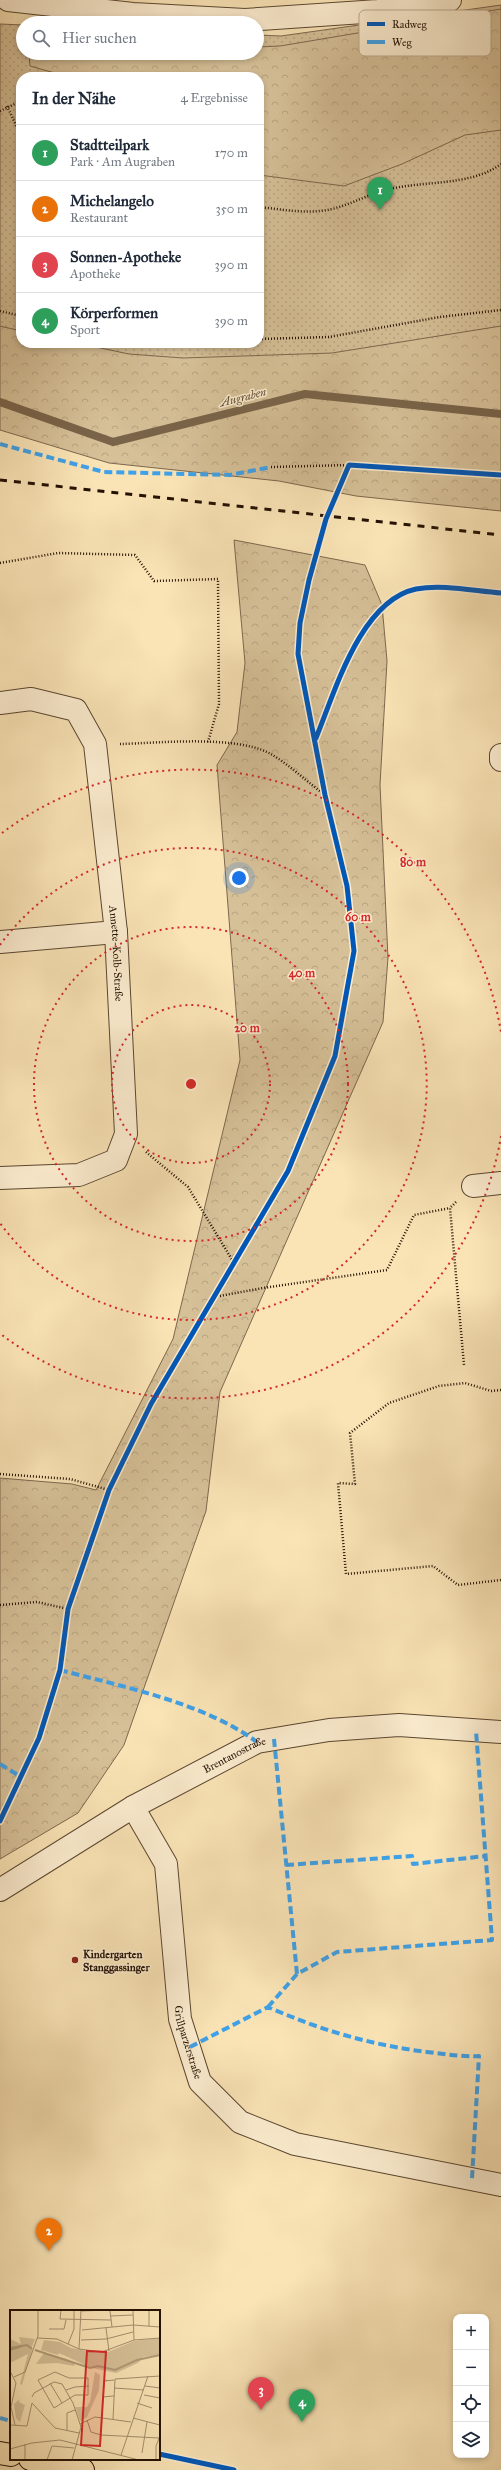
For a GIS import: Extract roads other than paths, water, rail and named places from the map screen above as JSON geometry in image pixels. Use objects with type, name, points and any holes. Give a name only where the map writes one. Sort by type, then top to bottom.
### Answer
[{"type":"main road","points":[[0,2453],[10,2455]]},
{"type":"main road","points":[[35,2460],[83,2470]]},
{"type":"street","points":[[8,0],[133,14],[170,16]]},
{"type":"street","points":[[385,10],[450,0]]},
{"type":"street","points":[[264,19],[359,12]]},
{"type":"street","name":"Annette-Kolb-Straße","points":[[0,703],[31,699],[76,710],[95,744],[116,932],[126,1134],[116,1160],[79,1174],[0,1178]]},
{"type":"street","points":[[0,942],[116,932]]},
{"type":"street","points":[[473,1186],[501,1183]]},
{"type":"street","name":"Brentanostraße","points":[[0,1890],[133,1807],[258,1742],[329,1730],[399,1725],[501,1732]]},
{"type":"street","name":"Grillparzerstraße","points":[[133,1807],[166,1864],[180,2018],[200,2082],[240,2122],[296,2144],[501,2185]]},
{"type":"waterway","name":"Augraben","points":[[0,402],[113,442],[305,394],[501,414]]},
{"type":"railway","points":[[0,480],[501,535]]},
{"type":"place","name":"Stadtteilpark","points":[[380,210]]},
{"type":"place","name":"Kindergarten Stanggassinger","points":[[75,1960]]},
{"type":"place","name":"Michelangelo","points":[[49,2251]]},
{"type":"place","name":"Sonnen-Apotheke","points":[[261,2410]]},
{"type":"place","name":"Körperformen","points":[[302,2422]]}]
